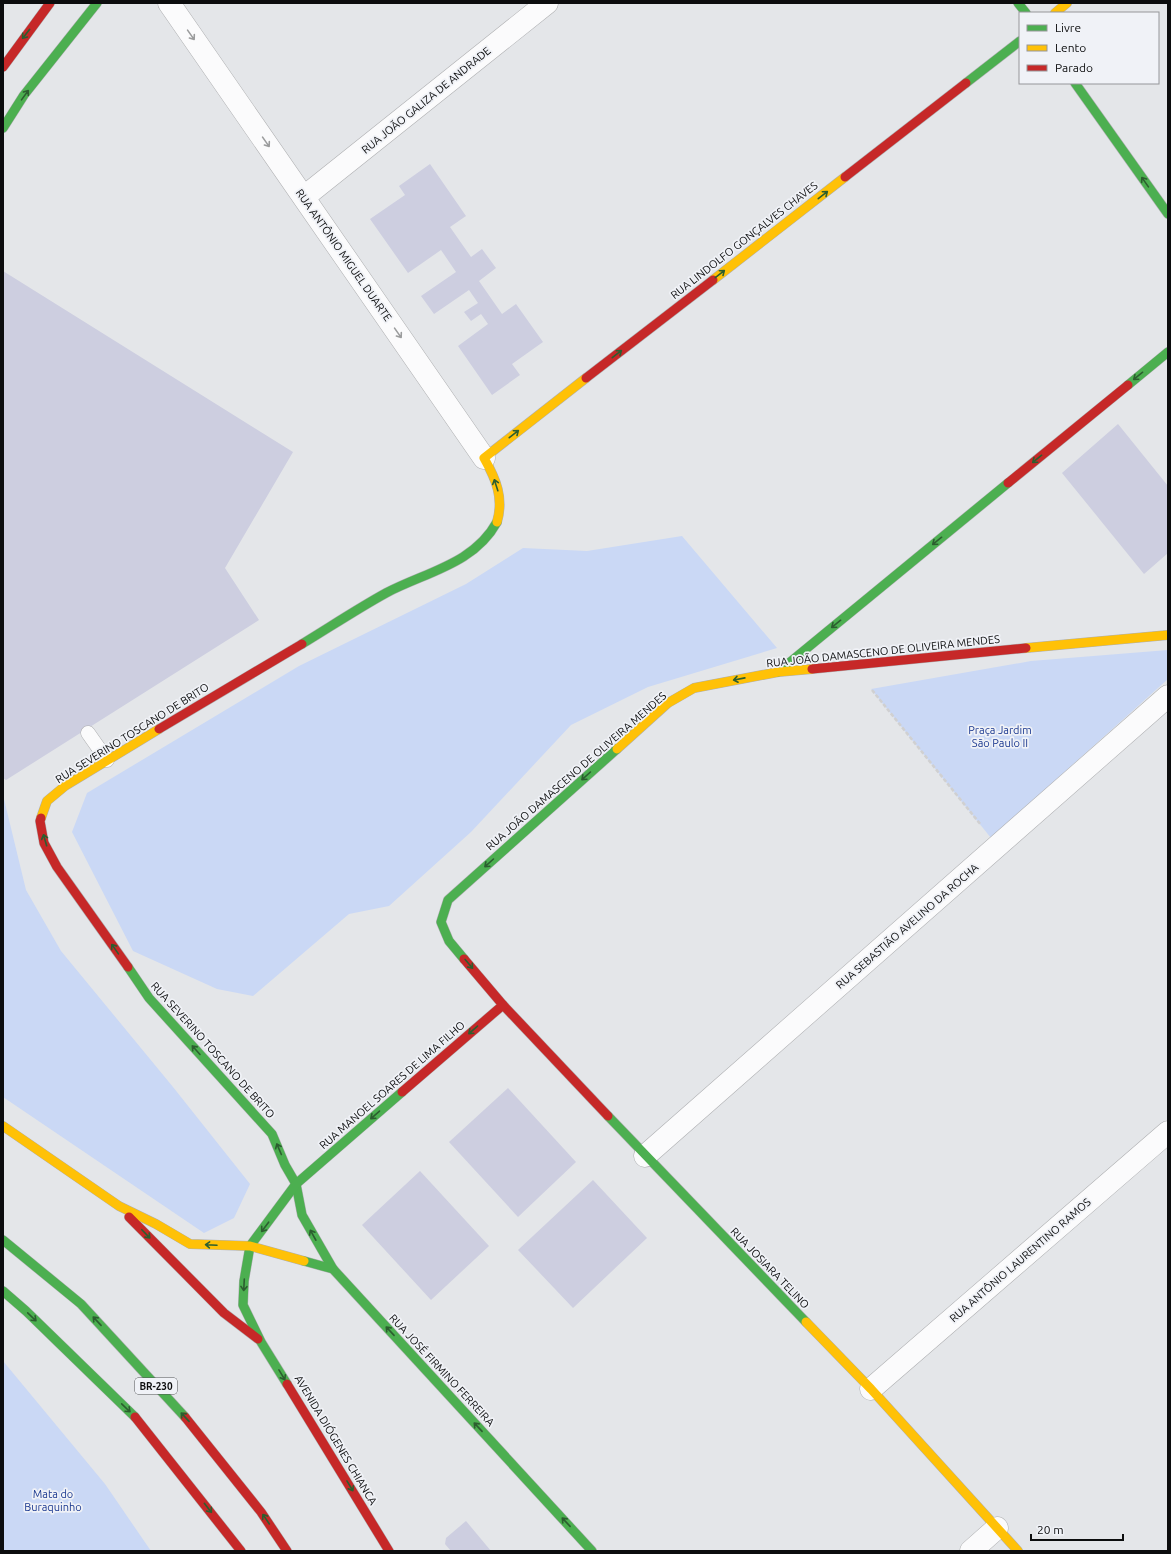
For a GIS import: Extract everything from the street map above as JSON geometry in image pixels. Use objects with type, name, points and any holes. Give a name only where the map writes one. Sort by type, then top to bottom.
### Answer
[{"type":"main road","points":[[3,66],[50,3]]},
{"type":"main road","points":[[3,128],[24,95],[97,3]]},
{"type":"main road","points":[[1018,3],[1025,12]]},
{"type":"main road","points":[[1056,12],[1067,3]]},
{"type":"main road","name":"RUA LINDOLFO GONÇALVES CHAVES","points":[[484,458],[1019,42]]},
{"type":"main road","points":[[1076,84],[1168,214]]},
{"type":"main road","points":[[778,672],[1168,352]]},
{"type":"main road","name":"RUA ANTÔNIO MIGUEL DUARTE","points":[[484,458],[497,484],[501,514]]},
{"type":"main road","name":"RUA SEVERINO TOSCANO DE BRITO","points":[[296,1184],[285,1165],[272,1134],[149,998],[57,867],[44,843],[40,821],[47,801],[65,786],[107,760],[399,586],[455,564],[470,555],[482,544],[493,530],[501,514]]},
{"type":"main road","name":"RUA JOÃO DAMASCENO DE OLIVEIRA MENDES","points":[[503,1005],[448,940],[441,922],[448,900],[668,703],[694,688],[778,672],[1168,635]]},
{"type":"main road","name":"RUA JOSIARA TELINO","points":[[503,1005],[645,1156],[871,1389],[1018,1551]]},
{"type":"main road","name":"RUA MANOEL SOARES DE LIMA FILHO","points":[[250,1246],[296,1184],[503,1005]]},
{"type":"main road","name":"AVENIDA DIÓGENES CHIANCA","points":[[3,1126],[119,1206],[156,1224],[190,1244],[250,1246],[244,1281],[243,1305],[262,1342],[389,1551]]},
{"type":"main road","points":[[296,1184],[302,1215],[333,1269]]},
{"type":"main road","name":"AVENIDA DIÓGENES CHIANCA","points":[[119,1206],[224,1313],[262,1342]]},
{"type":"main road","name":"BR-230","points":[[3,1240],[80,1304],[191,1423],[261,1512],[287,1551]]},
{"type":"main road","points":[[250,1246],[333,1269]]},
{"type":"main road","name":"RUA JOSÉ FIRMINO FERREIRA","points":[[333,1269],[592,1551]]},
{"type":"main road","name":"BR-230","points":[[3,1291],[26,1311],[142,1424],[241,1551]]},
{"type":"street","name":"RUA ANTÔNIO MIGUEL DUARTE","points":[[169,3],[484,458]]},
{"type":"street","name":"RUA JOÃO GALIZA DE ANDRADE","points":[[304,197],[547,3]]},
{"type":"street","name":"RUA SEBASTIÃO AVELINO DA ROCHA","points":[[645,1156],[1168,696]]},
{"type":"street","name":"RUA ANTÔNIO LAURENTINO RAMOS","points":[[871,1389],[1168,1132]]},
{"type":"street","points":[[971,1551],[997,1528]]},
{"type":"lane","points":[[88,733],[107,760]]},
{"type":"path","points":[[871,688],[982,826]]},
{"type":"green space","points":[[682,536],[777,648],[648,687],[571,725],[471,832],[389,906],[349,914],[253,996],[217,989],[133,951],[72,832],[87,793],[299,666],[466,584],[523,548],[587,551]]},
{"type":"green space","name":"Praça Jardim São Paulo II","points":[[1168,650],[1168,679],[991,838],[871,689],[1031,661]]},
{"type":"green space","points":[[3,795],[26,890],[61,951],[173,1087],[250,1184],[234,1218],[204,1233],[3,1097]]},
{"type":"green space","name":"Mata do Buraquinho","points":[[3,1361],[105,1484],[151,1551],[3,1551]]},
{"type":"building","points":[[430,164],[466,216],[450,227],[471,257],[482,249],[496,268],[479,281],[502,314],[516,304],[543,342],[512,364],[520,375],[492,395],[458,346],[488,324],[481,314],[471,321],[464,312],[478,303],[469,290],[434,314],[421,296],[456,272],[441,250],[408,273],[370,219],[405,195],[399,186]]},
{"type":"building","points":[[3,271],[293,452],[225,568],[259,620],[6,780],[3,778]]},
{"type":"building","points":[[1118,424],[1168,486],[1168,553],[1144,574],[1062,473]]},
{"type":"building","points":[[508,1088],[576,1162],[518,1217],[449,1142]]},
{"type":"building","points":[[420,1171],[489,1246],[431,1300],[362,1225]]},
{"type":"building","points":[[593,1180],[647,1238],[573,1308],[518,1250]]},
{"type":"building","points":[[466,1521],[491,1551],[451,1551],[445,1544],[446,1538]]},
{"type":"traffic: fast","points":[[3,128],[24,95],[97,3]]},
{"type":"traffic: fast","points":[[1018,3],[1025,12]]},
{"type":"traffic: fast","points":[[966,83],[1019,42]]},
{"type":"traffic: fast","points":[[1076,84],[1168,214]]},
{"type":"traffic: fast","points":[[1128,385],[1168,352]]},
{"type":"traffic: fast","points":[[778,672],[1008,483]]},
{"type":"traffic: fast","points":[[302,644],[386,593],[448,565],[462,557],[476,548],[497,522]]},
{"type":"traffic: fast","points":[[464,959],[449,941],[441,922],[448,900],[617,749]]},
{"type":"traffic: fast","points":[[128,967],[149,998],[272,1134],[285,1165],[296,1184],[302,1215],[333,1269]]},
{"type":"traffic: fast","points":[[287,1384],[261,1342],[243,1305],[244,1281],[250,1246],[296,1184],[402,1092]]},
{"type":"traffic: fast","points":[[608,1116],[806,1322]]},
{"type":"traffic: fast","points":[[3,1240],[81,1304],[185,1417]]},
{"type":"traffic: fast","points":[[304,1261],[333,1269],[592,1551]]},
{"type":"traffic: fast","points":[[3,1291],[26,1311],[135,1417]]},
{"type":"traffic: slow","points":[[1056,12],[1067,3]]},
{"type":"traffic: slow","points":[[713,280],[845,177]]},
{"type":"traffic: slow","points":[[497,522],[500,505],[498,489],[484,458],[586,378]]},
{"type":"traffic: slow","points":[[1026,648],[1168,635]]},
{"type":"traffic: slow","points":[[617,749],[668,703],[694,688],[778,672],[812,669]]},
{"type":"traffic: slow","points":[[41,818],[47,801],[65,786],[159,729]]},
{"type":"traffic: slow","points":[[3,1126],[119,1206],[156,1224],[190,1244],[250,1246],[304,1261]]},
{"type":"traffic: slow","points":[[806,1322],[871,1389],[1018,1551]]},
{"type":"traffic: jam","points":[[3,67],[50,3]]},
{"type":"traffic: jam","points":[[845,177],[966,83]]},
{"type":"traffic: jam","points":[[586,378],[713,280]]},
{"type":"traffic: jam","points":[[1008,483],[1128,385]]},
{"type":"traffic: jam","points":[[159,729],[302,644]]},
{"type":"traffic: jam","points":[[812,669],[1026,648]]},
{"type":"traffic: jam","points":[[41,818],[40,821],[44,843],[57,867],[128,967]]},
{"type":"traffic: jam","points":[[464,959],[503,1005],[608,1116]]},
{"type":"traffic: jam","points":[[402,1092],[503,1005]]},
{"type":"traffic: jam","points":[[129,1217],[224,1313],[258,1339]]},
{"type":"traffic: jam","points":[[287,1384],[389,1551]]},
{"type":"traffic: jam","points":[[135,1417],[241,1551]]},
{"type":"traffic: jam","points":[[185,1417],[261,1512],[287,1551]]}]
